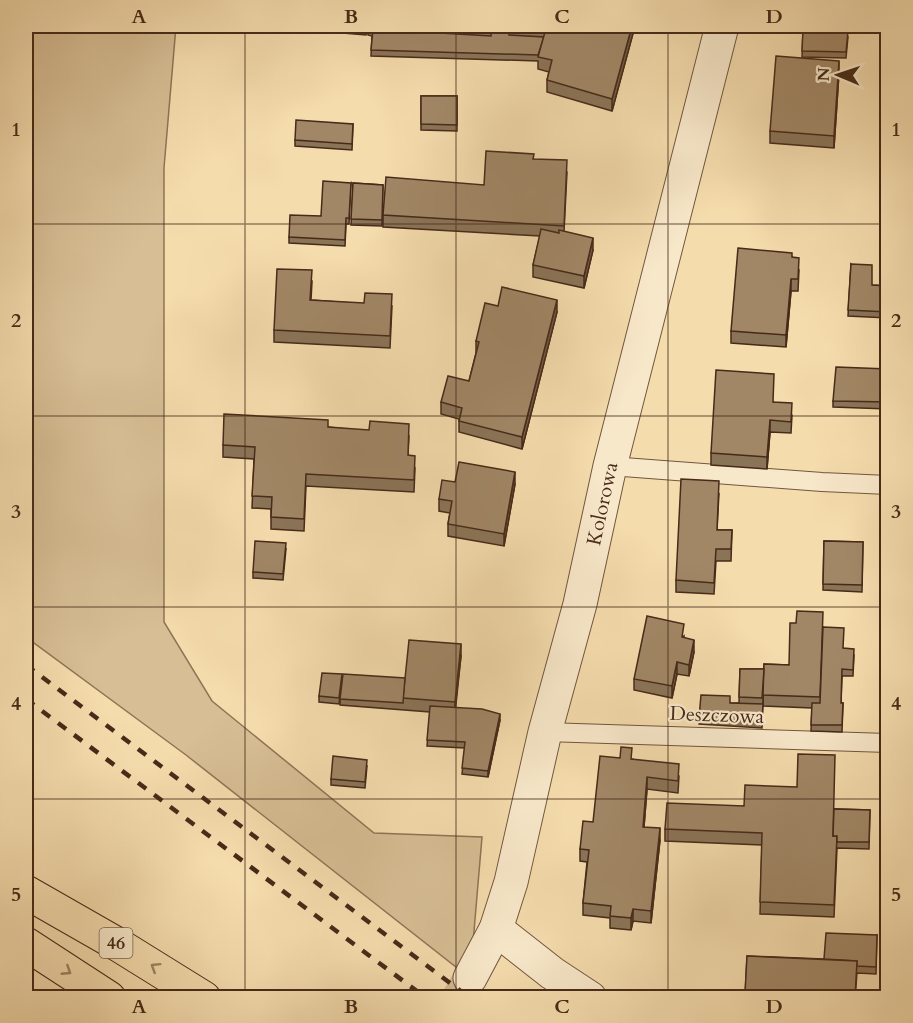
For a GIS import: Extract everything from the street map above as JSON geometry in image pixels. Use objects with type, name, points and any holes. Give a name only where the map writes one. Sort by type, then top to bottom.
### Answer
[{"type":"main road","name":"46","points":[[26,892],[117,944],[204,998]]},
{"type":"main road","name":"46","points":[[26,944],[110,998]]},
{"type":"street","name":"Kolorowa","points":[[470,978],[496,929],[520,847],[545,732],[579,604],[610,466],[722,26]]},
{"type":"street","points":[[496,929],[552,973],[590,998]]},
{"type":"lane","points":[[610,466],[822,482],[888,484]]},
{"type":"lane","name":"Deszczowa","points":[[545,732],[888,743]]},
{"type":"shaded area","points":[[26,26],[176,26],[164,168],[164,622],[212,701],[374,833],[482,837],[470,978],[186,755],[26,637]]},
{"type":"building","points":[[331,26],[367,26],[366,29]]},
{"type":"building","points":[[368,26],[423,26],[423,32],[491,36],[491,26],[509,26],[509,35],[544,37],[538,55],[371,50],[373,29],[368,29]]},
{"type":"building","points":[[423,26],[491,26],[491,30]]},
{"type":"building","points":[[509,26],[632,26],[612,99],[547,80],[552,60],[538,57],[545,32],[509,30]]},
{"type":"building","points":[[803,30],[848,31],[846,52],[802,51]]},
{"type":"building","points":[[776,56],[839,61],[834,136],[770,131]]},
{"type":"building","points":[[421,96],[457,96],[457,125],[421,124]]},
{"type":"building","points":[[296,120],[353,124],[352,144],[295,140]]},
{"type":"building","points":[[486,151],[534,154],[533,159],[567,160],[564,226],[383,215],[386,177],[484,185]]},
{"type":"building","points":[[323,181],[351,183],[345,240],[289,237],[290,215],[321,216]]},
{"type":"building","points":[[353,183],[383,185],[382,220],[351,219]]},
{"type":"building","points":[[541,229],[559,233],[559,230],[593,238],[584,276],[533,265]]},
{"type":"building","points":[[738,248],[792,253],[792,257],[799,258],[798,279],[791,279],[786,335],[731,331]]},
{"type":"building","points":[[851,264],[872,265],[872,285],[888,286],[888,312],[848,310]]},
{"type":"building","points":[[277,269],[312,270],[310,300],[364,303],[365,293],[392,294],[390,336],[274,330]]},
{"type":"building","points":[[502,287],[557,300],[522,437],[459,421],[462,408],[441,402],[448,376],[469,381],[479,342],[476,341],[485,303],[498,306]]},
{"type":"building","points":[[836,367],[888,369],[888,402],[833,401]]},
{"type":"building","points":[[716,370],[774,374],[773,402],[792,403],[791,422],[770,420],[767,457],[711,453]]},
{"type":"building","points":[[224,414],[328,420],[328,427],[369,430],[370,421],[409,424],[408,455],[415,456],[414,480],[306,474],[304,519],[271,517],[272,497],[252,496],[255,447],[223,445]]},
{"type":"building","points":[[459,462],[515,472],[504,534],[448,524],[452,501],[439,499],[442,480],[455,482]]},
{"type":"building","points":[[681,479],[719,481],[717,530],[732,530],[731,549],[716,549],[714,583],[676,580]]},
{"type":"building","points":[[255,541],[286,543],[283,574],[253,572]]},
{"type":"building","points":[[824,541],[863,542],[862,585],[823,584]]},
{"type":"building","points":[[797,611],[823,612],[820,697],[763,695],[764,664],[789,665],[790,623],[796,623]]},
{"type":"building","points":[[647,616],[684,624],[682,637],[694,640],[689,665],[677,662],[672,686],[634,679]]},
{"type":"building","points":[[823,627],[844,628],[843,648],[854,649],[853,670],[842,669],[842,725],[811,725],[812,703],[820,703]]},
{"type":"building","points":[[409,640],[461,644],[455,702],[403,698]]},
{"type":"building","points":[[740,669],[764,669],[762,698],[739,697]]},
{"type":"building","points":[[322,673],[342,674],[339,698],[319,696]]},
{"type":"building","points":[[343,674],[405,678],[403,703],[340,699]]},
{"type":"building","points":[[701,695],[730,696],[730,703],[763,704],[762,721],[699,718]]},
{"type":"building","points":[[430,706],[482,709],[500,714],[488,771],[462,768],[465,742],[427,740]]},
{"type":"building","points":[[621,747],[632,748],[631,759],[679,764],[678,781],[647,777],[643,827],[660,828],[651,911],[633,909],[631,918],[610,916],[611,906],[583,903],[589,850],[580,849],[583,821],[593,822],[600,756],[620,758]]},
{"type":"building","points":[[798,754],[835,755],[833,836],[837,836],[834,905],[760,902],[762,833],[665,829],[667,803],[744,806],[745,785],[797,787]]},
{"type":"building","points":[[333,756],[367,760],[365,782],[331,779]]},
{"type":"building","points":[[834,809],[870,810],[869,842],[837,842],[837,836],[833,836]]},
{"type":"building","points":[[826,933],[877,935],[876,967],[857,966],[857,961],[824,959]]},
{"type":"building","points":[[747,956],[857,961],[855,998],[745,993]]},
{"type":"tunnel","points":[[458,998],[470,978]]},
{"type":"railway","points":[[26,665],[470,998]]},
{"type":"railway","points":[[26,699],[426,998]]}]
